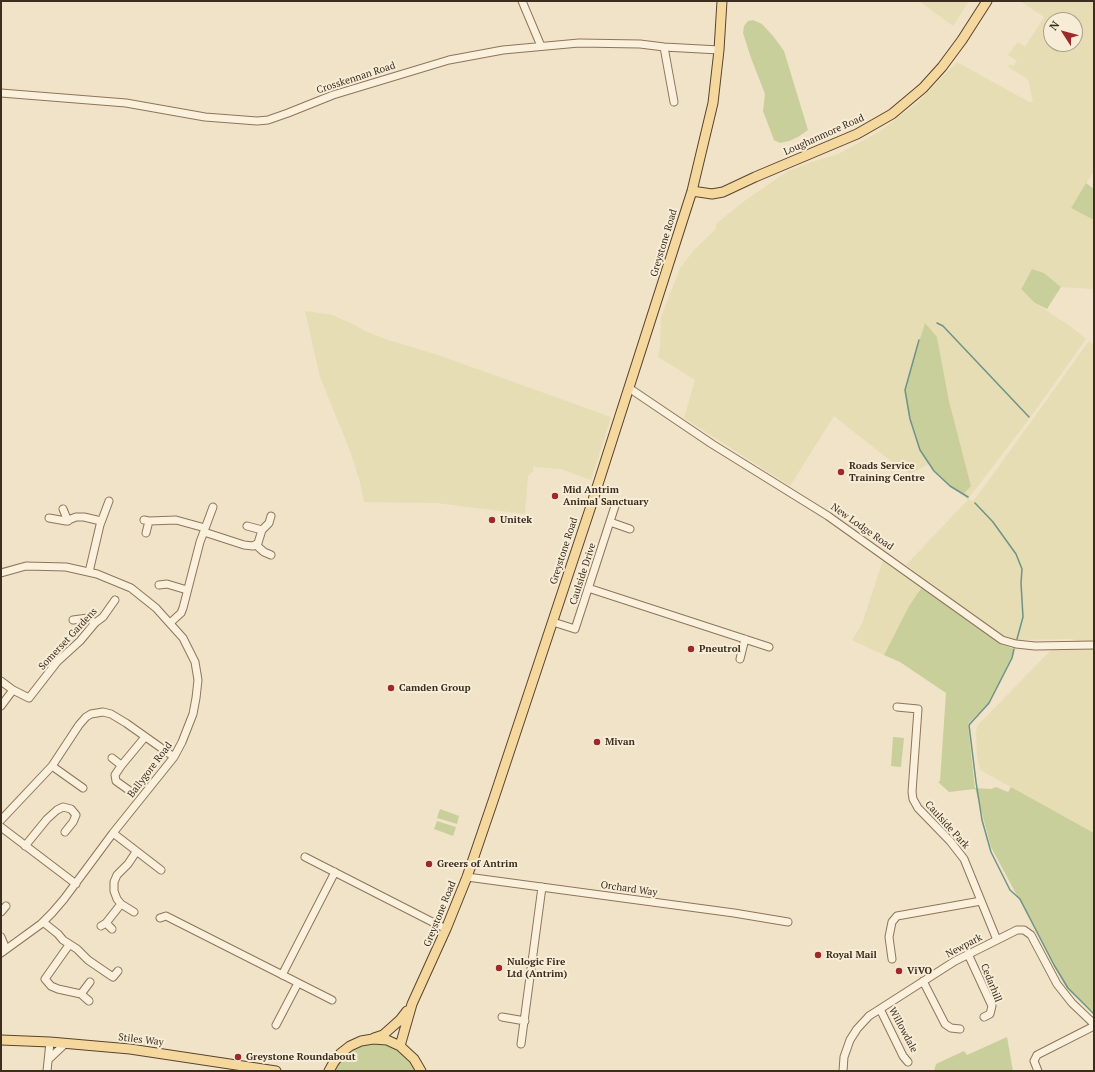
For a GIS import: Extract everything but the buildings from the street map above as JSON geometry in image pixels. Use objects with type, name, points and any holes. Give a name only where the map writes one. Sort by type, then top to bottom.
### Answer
[{"type":"main road","name":"Greystone Road","points":[[400,1046],[412,1004],[446,929],[467,877],[553,622],[692,191],[714,103],[722,1]]},
{"type":"main road","name":"Loughanmore Road","points":[[692,191],[712,194],[723,192],[857,134],[902,107],[933,77],[954,52],[987,1]]},
{"type":"main road","name":"Greystone Road","points":[[373,1039],[383,1035],[400,1020],[412,1004]]},
{"type":"main road","points":[[329,1071],[341,1053],[350,1046],[361,1041],[373,1039],[387,1040],[400,1046],[414,1059],[421,1071]]},
{"type":"main road","name":"Stiles Way","points":[[1,1040],[66,1043],[130,1049],[276,1071]]},
{"type":"street","points":[[522,1],[541,46]]},
{"type":"street","name":"Crosskennan Road","points":[[1,93],[126,103],[205,117],[257,121],[268,120],[288,113],[333,94],[449,60],[503,50],[579,43],[640,44],[719,50]]},
{"type":"street","points":[[664,47],[674,102]]},
{"type":"street","name":"New Lodge Road","points":[[629,388],[712,444],[828,516],[1002,640],[1016,644],[1035,646],[1094,645]]},
{"type":"street","points":[[89,572],[101,521],[109,501]]},
{"type":"street","name":"Caulside Drive","points":[[553,622],[575,629],[616,503]]},
{"type":"street","points":[[170,622],[182,610],[199,545],[213,507]]},
{"type":"street","points":[[63,509],[68,521]]},
{"type":"street","points":[[146,533],[146,521],[176,520],[244,545],[253,546],[260,540],[262,530],[269,523],[271,516]]},
{"type":"street","points":[[49,518],[68,521],[80,517],[101,521]]},
{"type":"street","points":[[610,522],[630,529]]},
{"type":"street","points":[[247,526],[262,530]]},
{"type":"street","points":[[256,545],[264,552],[271,555]]},
{"type":"street","name":"Ballygore Road","points":[[1,573],[26,566],[66,567],[89,572],[134,590],[152,604],[183,638],[191,651],[196,666],[198,680],[193,714],[182,742],[174,757],[113,833],[62,902],[44,922],[3,951]]},
{"type":"street","points":[[159,585],[167,584],[187,590]]},
{"type":"street","points":[[588,588],[769,646]]},
{"type":"street","name":"Somerset Gardens","points":[[13,690],[29,698],[57,662],[80,641],[103,616],[115,600]]},
{"type":"street","points":[[73,620],[88,618],[95,623]]},
{"type":"street","points":[[740,659],[745,639]]},
{"type":"street","points":[[1,681],[13,690],[1,706]]},
{"type":"street","name":"Caulside Park","points":[[897,707],[918,709],[912,792],[913,799],[918,808],[954,846],[964,859],[997,940]]},
{"type":"street","points":[[1,820],[52,766],[82,721],[91,714],[103,712],[111,714],[174,757]]},
{"type":"street","points":[[130,791],[116,781],[115,775],[121,765],[144,737]]},
{"type":"street","points":[[112,758],[121,765]]},
{"type":"street","points":[[52,766],[83,788]]},
{"type":"street","points":[[25,846],[47,819],[63,807],[71,809],[76,815],[73,822],[65,832]]},
{"type":"street","points":[[1,828],[76,884]]},
{"type":"street","points":[[113,833],[158,869],[162,861]]},
{"type":"street","points":[[134,912],[121,904],[114,891],[114,882],[117,875],[128,864],[136,852]]},
{"type":"street","points":[[305,857],[446,929]]},
{"type":"street","points":[[282,975],[335,872]]},
{"type":"street","name":"Orchard Way","points":[[467,877],[788,922]]},
{"type":"street","points":[[522,1044],[542,887]]},
{"type":"street","points":[[892,959],[889,937],[892,922],[897,916],[981,901]]},
{"type":"street","points":[[112,929],[104,925],[121,904]]},
{"type":"street","points":[[1,912],[6,906]]},
{"type":"street","points":[[160,918],[166,916],[332,1000]]},
{"type":"street","points":[[44,922],[69,945],[113,977],[118,971]]},
{"type":"street","name":"Newpark","points":[[843,1071],[844,1057],[850,1040],[861,1024],[880,1009],[923,981],[968,954],[1017,930],[1024,930],[1034,938],[1057,984],[1072,1003],[1094,1025]]},
{"type":"street","points":[[1,937],[3,951]]},
{"type":"street","points":[[69,945],[45,979],[51,986],[81,994],[89,1000]]},
{"type":"street","name":"Cedarhill","points":[[968,954],[992,1006],[991,1013],[984,1017]]},
{"type":"street","points":[[923,981],[946,1024],[951,1028],[960,1028]]},
{"type":"street","points":[[81,994],[90,982]]},
{"type":"street","points":[[276,1025],[298,982]]},
{"type":"street","name":"Willowdale","points":[[880,1009],[903,1056],[908,1062]]},
{"type":"street","points":[[502,1017],[525,1021]]},
{"type":"street","points":[[1038,1071],[1034,1061],[1037,1055],[1094,1025]]},
{"type":"street","points":[[47,1071],[50,1042]]},
{"type":"street","points":[[48,1059],[66,1043]]},
{"type":"shaded area","points":[[919,1],[969,1],[953,26]]},
{"type":"shaded area","points":[[1020,1],[1094,1],[1094,171],[1071,208],[1094,220],[1094,289],[1061,287],[1044,273],[1032,269],[1023,284],[1021,289],[1035,303],[1070,326],[1086,339],[1030,418],[968,499],[973,501],[1089,341],[1094,345],[1094,641],[1077,641],[1072,639],[1018,640],[1002,636],[906,565],[968,500],[963,495],[971,486],[949,401],[937,337],[925,324],[919,340],[920,450],[929,464],[910,474],[883,455],[834,416],[790,486],[684,418],[695,380],[658,357],[660,348],[661,317],[680,268],[694,250],[716,229],[716,224],[743,202],[788,171],[836,155],[879,132],[917,103],[957,62],[1029,102],[1033,102],[1028,79],[1008,67],[1010,64],[1013,66],[1017,61],[1008,55],[1018,42],[1025,47],[1043,19],[1043,52],[1083,52],[1083,12],[1043,12],[1043,16]]},
{"type":"shaded area","points":[[305,311],[332,315],[388,340],[438,355],[611,417],[591,480],[561,469],[533,467],[533,472],[528,476],[525,514],[436,503],[364,502],[360,482],[349,448],[320,377]]},
{"type":"shaded area","points":[[884,557],[923,586],[909,606],[884,655],[852,640],[862,624]]},
{"type":"shaded area","points":[[1054,647],[1094,648],[1094,833],[980,770],[977,757],[976,731],[978,725]]},
{"type":"green space","points":[[753,20],[762,24],[784,51],[808,130],[789,141],[780,143],[774,140],[763,111],[765,94],[743,33],[744,26],[748,21]]},
{"type":"green space","points":[[1086,183],[1094,189],[1094,220],[1071,208]]},
{"type":"green space","points":[[1032,269],[1044,273],[1061,287],[1047,309],[1035,303],[1021,289]]},
{"type":"green space","points":[[925,323],[937,337],[949,401],[971,486],[963,495],[950,486],[934,471],[920,450],[910,419],[905,390]]},
{"type":"green space","points":[[923,586],[1000,644],[1014,649],[1012,658],[989,703],[968,724],[975,789],[949,792],[938,782],[940,781],[946,693],[900,662],[884,655],[909,606]]},
{"type":"green space","points":[[893,737],[904,738],[901,767],[891,766]]},
{"type":"green space","points":[[996,787],[1008,792],[1011,787],[1094,833],[1094,1012],[1067,989],[991,847],[975,788],[991,789]]},
{"type":"green space","points":[[440,809],[459,816],[457,824],[437,818]]},
{"type":"green space","points":[[437,821],[456,827],[453,836],[434,829]]},
{"type":"green space","points":[[1007,1037],[1013,1071],[934,1071],[936,1064],[964,1051],[967,1055]]},
{"type":"green space","points":[[369,1043],[383,1043],[396,1048],[408,1058],[416,1071],[333,1071],[343,1055],[355,1047]]},
{"type":"waterway","points":[[937,323],[943,326],[1029,417]]},
{"type":"waterway","points":[[919,340],[905,390],[910,419],[920,450],[934,471],[950,486],[968,497]]},
{"type":"waterway","points":[[975,503],[993,522],[1016,554],[1022,569],[1021,583],[1023,617],[1017,639]]},
{"type":"waterway","points":[[1014,649],[1012,658],[989,703],[969,725],[982,820],[991,852],[1010,890],[1020,899],[1054,965],[1068,988],[1094,1014]]},
{"type":"place","name":"Roads Service Training Centre","points":[[841,472]]},
{"type":"place","name":"Mid Antrim Animal Sanctuary","points":[[555,496]]},
{"type":"place","name":"Unitek","points":[[492,520]]},
{"type":"place","name":"Pneutrol","points":[[691,649]]},
{"type":"place","name":"Camden Group","points":[[391,688]]},
{"type":"place","name":"Mivan","points":[[597,742]]},
{"type":"place","name":"Greers of Antrim","points":[[429,864]]},
{"type":"place","name":"Royal Mail","points":[[818,955]]},
{"type":"place","name":"Nulogic Fire Ltd (Antrim)","points":[[499,968]]},
{"type":"place","name":"ViVO","points":[[899,971]]},
{"type":"place","name":"Greystone Roundabout","points":[[238,1057]]}]
